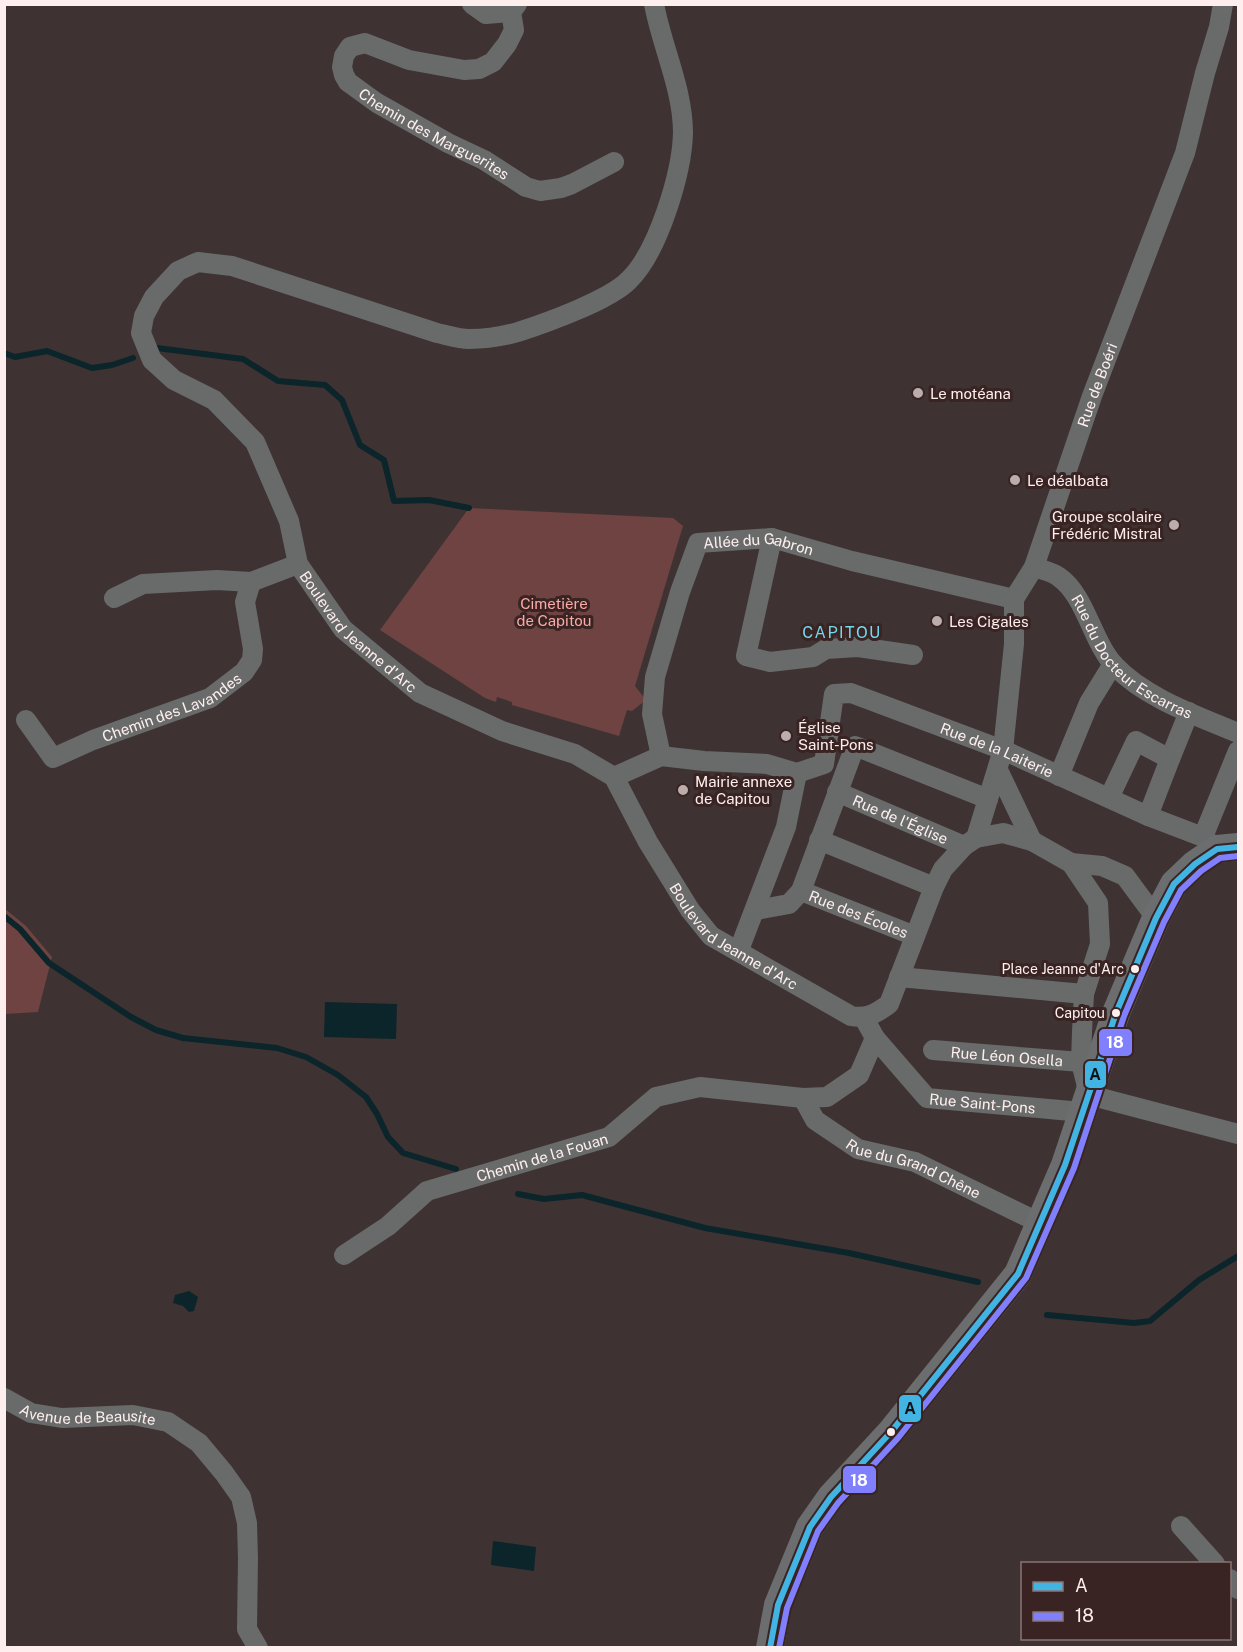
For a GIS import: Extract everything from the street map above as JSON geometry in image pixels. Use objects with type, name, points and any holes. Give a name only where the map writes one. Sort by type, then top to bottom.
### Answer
[{"type":"street","points":[[472,4],[486,14],[514,8]]},
{"type":"street","name":"Boulevard Jeanne d'Arc","points":[[654,4],[681,107],[683,133],[680,163],[670,199],[647,258],[628,281],[600,300],[516,332],[468,339],[437,333],[232,266],[198,262],[178,270],[154,297],[144,316],[141,333],[152,360],[174,380],[214,400],[255,442],[289,521],[298,564],[343,629],[420,693],[502,731],[575,754],[614,777],[648,842],[690,910],[711,936],[851,1016],[864,1018]]},
{"type":"street","name":"Rue de Boéri","points":[[1014,599],[1034,567],[1104,366],[1185,153],[1219,27],[1223,4]]},
{"type":"street","name":"Chemin des Marguerites","points":[[514,8],[514,30],[507,44],[493,62],[479,69],[464,70],[418,62],[365,43],[350,47],[344,56],[342,68],[344,75],[348,82],[378,103],[448,143],[484,160],[526,187],[540,191],[561,188],[614,162]]},
{"type":"street","points":[[772,538],[746,656],[770,662],[813,657],[826,649],[858,647],[913,655]]},
{"type":"street","name":"Allée du Gabron","points":[[662,756],[652,714],[655,677],[680,592],[698,543],[772,538],[852,561],[1014,599]]},
{"type":"street","points":[[114,598],[143,584],[217,580],[251,582],[298,564]]},
{"type":"street","name":"Rue du Docteur Escarras","points":[[1034,567],[1059,576],[1072,591],[1113,664],[1129,680],[1190,712],[1239,733]]},
{"type":"street","name":"Chemin des Lavandes","points":[[26,720],[54,758],[93,740],[210,698],[244,672],[252,660],[253,649],[246,602],[251,582]]},
{"type":"street","points":[[875,1038],[864,1018],[889,1004],[934,887],[944,869],[970,842],[998,770],[1003,750],[1014,644],[1014,599]]},
{"type":"street","points":[[1059,776],[1089,703],[1113,664]]},
{"type":"street","name":"Rue de la Laiterie","points":[[797,773],[824,764],[834,694],[851,693],[1003,750],[1148,816],[1219,844]]},
{"type":"street","points":[[1148,816],[1190,712]]},
{"type":"street","points":[[1109,798],[1136,741],[1170,759]]},
{"type":"street","points":[[756,910],[789,904],[801,891],[855,746],[988,799]]},
{"type":"street","points":[[614,777],[662,756],[767,764],[797,773],[786,827],[739,950]]},
{"type":"street","points":[[770,1647],[778,1605],[810,1527],[831,1497],[891,1432],[1018,1274],[1065,1165],[1116,1013],[1156,918],[1174,884],[1219,844],[1235,758]]},
{"type":"street","points":[[998,770],[1032,841]]},
{"type":"street","name":"Rue de l'Église","points":[[837,792],[970,842]]},
{"type":"street","points":[[970,842],[1003,832],[1032,841],[1071,863],[1102,866],[1125,876],[1156,918]]},
{"type":"street","points":[[819,840],[934,887]]},
{"type":"street","points":[[1071,863],[1098,903],[1100,944],[1084,994],[1081,1062],[1085,1103]]},
{"type":"street","name":"Rue des Écoles","points":[[801,891],[915,936]]},
{"type":"street","points":[[899,977],[1084,994]]},
{"type":"street","name":"Rue Saint-Pons","points":[[875,1038],[927,1098],[1085,1103],[1239,1134]]},
{"type":"street","name":"Chemin de la Fouan","points":[[344,1255],[388,1226],[427,1191],[609,1137],[656,1097],[700,1087],[802,1098],[827,1096],[859,1075],[875,1038]]},
{"type":"street","name":"Rue Léon Osella","points":[[933,1050],[1081,1062]]},
{"type":"street","name":"Rue du Grand Chêne","points":[[802,1098],[815,1120],[858,1149],[915,1162],[1040,1223]]},
{"type":"street","name":"Avenue de Beausite","points":[[4,1398],[31,1413],[62,1418],[133,1415],[168,1422],[199,1443],[241,1497],[247,1534],[247,1629],[258,1647]]},
{"type":"street","points":[[1181,1526],[1214,1562]]},
{"type":"green space","name":"Cimetière de Capitou","points":[[469,508],[673,518],[683,526],[635,686],[646,700],[632,711],[627,710],[619,736],[512,705],[512,702],[497,697],[496,702],[485,698],[380,630]]},
{"type":"green space","points":[[4,908],[26,926],[52,957],[38,1012],[5,1014]]},
{"type":"water","points":[[325,1002],[397,1004],[396,1039],[324,1037]]},
{"type":"water","points":[[189,1291],[198,1297],[194,1311],[189,1312],[183,1306],[173,1303],[175,1295]]},
{"type":"water","points":[[493,1541],[536,1547],[534,1571],[491,1565]]},
{"type":"waterway","points":[[157,348],[243,359],[278,381],[325,385],[342,400],[360,445],[384,460],[394,501],[429,500],[469,508]]},
{"type":"waterway","points":[[4,353],[15,357],[47,351],[92,368],[112,365],[133,358]]},
{"type":"waterway","points":[[4,916],[20,929],[49,963],[131,1017],[156,1030],[183,1038],[277,1048],[306,1057],[338,1075],[366,1097],[388,1137],[403,1153],[456,1169]]},
{"type":"waterway","points":[[518,1194],[544,1199],[582,1195],[705,1228],[849,1253],[978,1282]]},
{"type":"waterway","points":[[1047,1315],[1134,1323],[1150,1321],[1199,1280],[1238,1256]]},
{"type":"transit line","name":"A","points":[[770,1648],[778,1605],[810,1527],[831,1497],[891,1432],[1018,1274],[1065,1165],[1116,1013],[1156,918],[1174,884],[1195,864],[1217,849],[1238,847]]},
{"type":"transit line","name":"18","points":[[779,1648],[787,1608],[818,1531],[838,1503],[898,1438],[1026,1278],[1074,1168],[1124,1016],[1164,922],[1181,890],[1201,871],[1220,858],[1238,856]]},
{"type":"place","name":"Le motéana","points":[[918,393]]},
{"type":"place","name":"Le déalbata","points":[[1015,480]]},
{"type":"place","name":"Groupe scolaire Frédéric Mistral","points":[[1174,525]]},
{"type":"place","name":"Les Cigales","points":[[937,621]]},
{"type":"place","name":"Église Saint-Pons","points":[[786,736]]},
{"type":"place","name":"Mairie annexe de Capitou","points":[[683,790]]},
{"type":"place","name":"Place Jeanne d'Arc","points":[[1135,969]]},
{"type":"place","name":"Capitou","points":[[1116,1013]]},
{"type":"district","name":"CAPITOU","points":[[842,632]]}]
